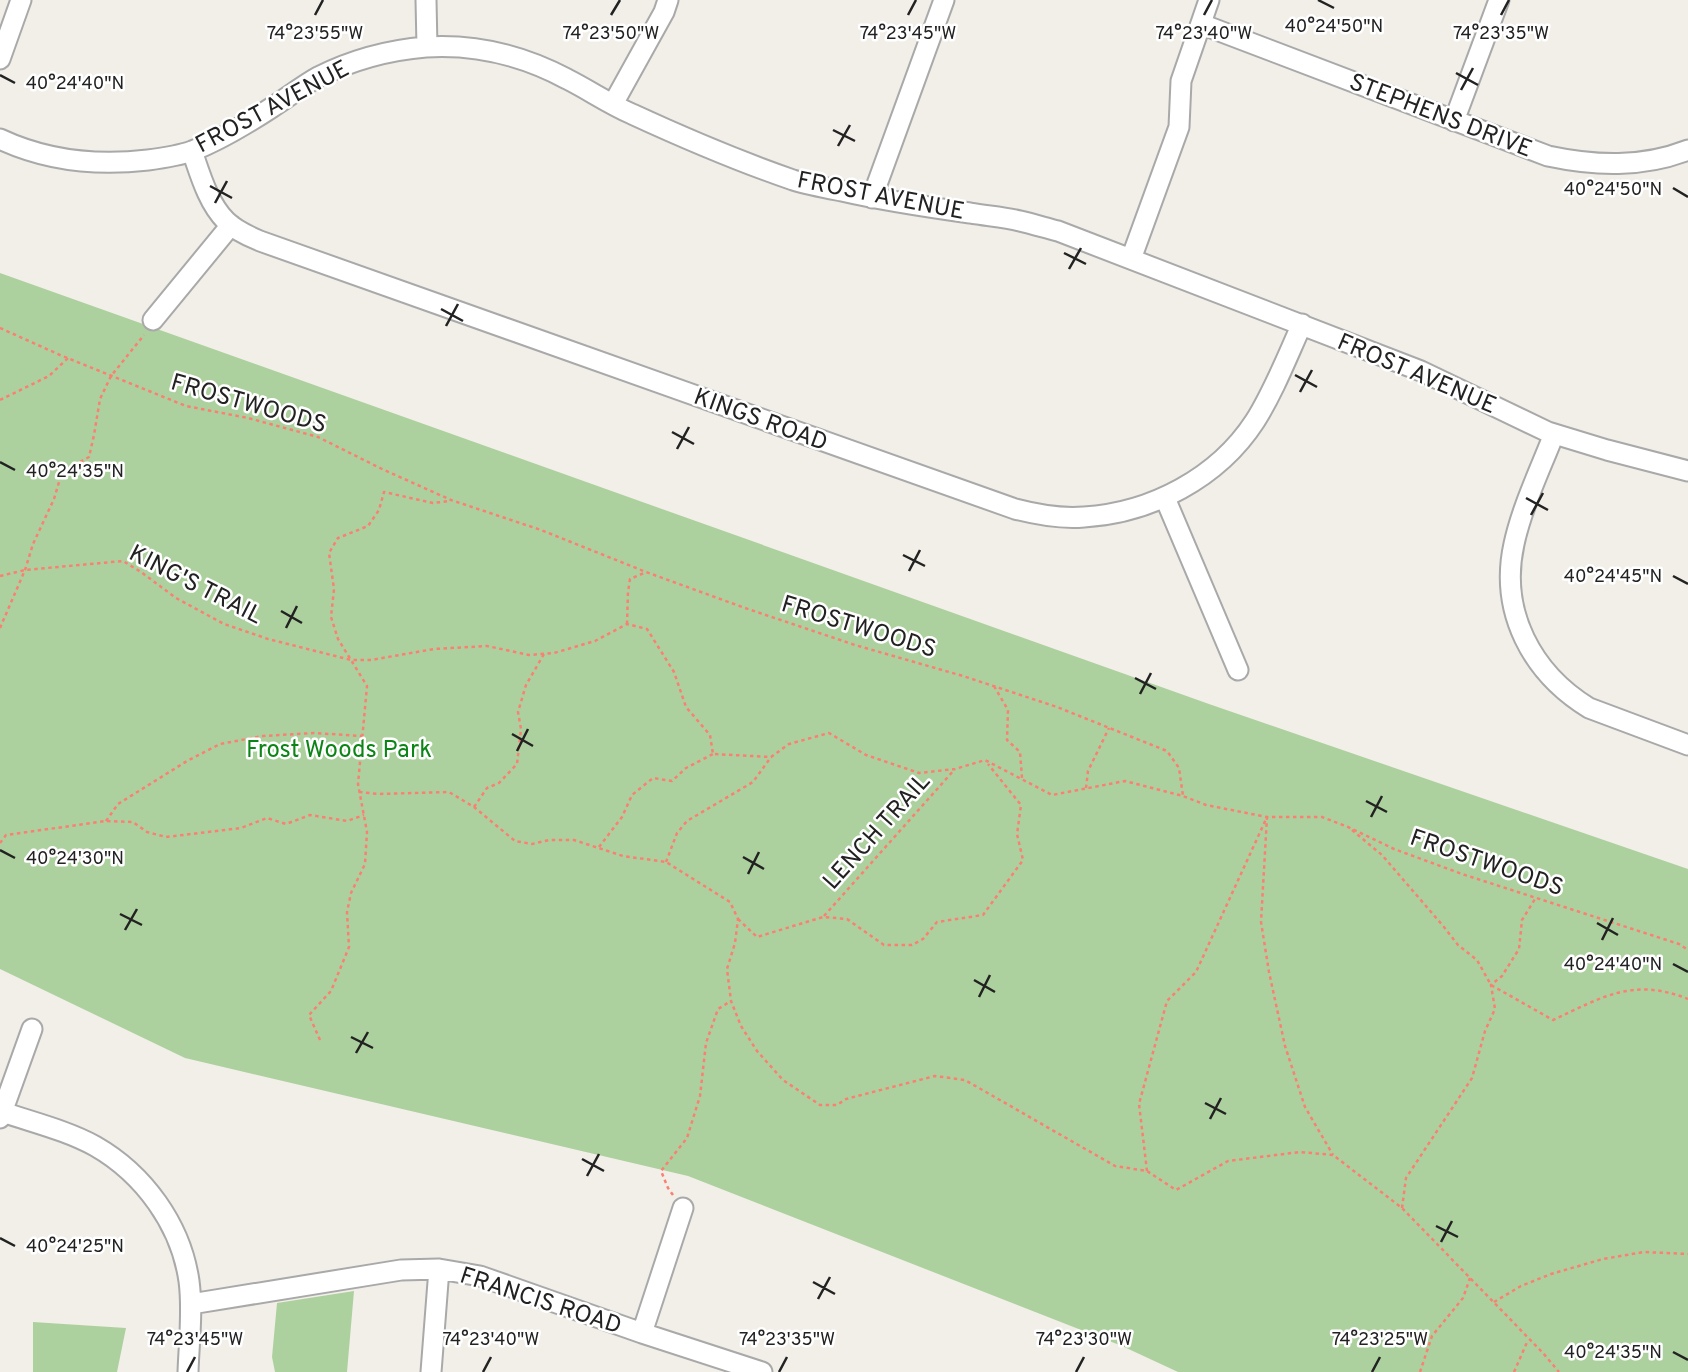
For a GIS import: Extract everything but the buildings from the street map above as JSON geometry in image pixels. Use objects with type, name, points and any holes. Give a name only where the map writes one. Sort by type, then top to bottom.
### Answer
[{"type":"street","points":[[0,59],[21,0]]},
{"type":"street","points":[[426,0],[427,47]]},
{"type":"street","points":[[613,104],[668,0]]},
{"type":"street","points":[[872,198],[944,0]]},
{"type":"street","points":[[1131,259],[1179,127],[1181,81],[1209,0]]},
{"type":"street","points":[[1454,121],[1499,0]]},
{"type":"street","name":"STEPHENS DRIVE","points":[[1201,24],[1548,156],[1593,164],[1616,164],[1638,163],[1688,150]]},
{"type":"street","name":"FROST AVENUE","points":[[0,139],[28,151],[85,162],[115,163],[168,157],[192,151],[223,136],[318,77],[370,56],[427,47],[453,47],[508,55],[566,78],[629,113],[796,181],[872,198],[1020,221],[1058,231],[1421,370],[1554,434],[1688,471]]},
{"type":"street","name":"KINGS ROAD","points":[[192,151],[203,181],[225,220],[260,241],[1015,509],[1037,514],[1082,517],[1127,511],[1165,498],[1208,471],[1240,440],[1254,422],[1302,324]]},
{"type":"street","points":[[153,320],[231,225]]},
{"type":"street","points":[[1554,434],[1513,547],[1512,595],[1525,640],[1541,667],[1575,699],[1589,708],[1688,745]]},
{"type":"street","points":[[1165,498],[1238,670]]},
{"type":"street","points":[[32,1029],[1,1113],[93,1145],[139,1179],[162,1209],[179,1244],[187,1271],[191,1304],[188,1372]]},
{"type":"street","points":[[642,1333],[683,1208]]},
{"type":"street","points":[[431,1372],[439,1269]]},
{"type":"street","name":"FRANCIS ROAD","points":[[191,1304],[401,1270],[439,1269],[480,1276],[762,1372]]},
{"type":"path","points":[[0,628],[54,499],[62,472],[89,457],[100,399],[111,376],[153,320]]},
{"type":"path","name":"FROSTWOODS","points":[[0,328],[186,407],[247,418],[318,438],[451,500],[541,530],[746,608],[855,645],[1057,707],[1167,751],[1179,768],[1183,796],[1206,805],[1267,817],[1322,817],[1394,849],[1462,874],[1679,944],[1688,950]]},
{"type":"path","points":[[0,400],[49,376],[68,358]]},
{"type":"path","points":[[320,1040],[309,1015],[331,991],[349,947],[346,912],[351,893],[365,864],[367,832],[358,784],[367,686],[338,639],[331,617],[334,589],[329,553],[338,538],[368,527],[379,510],[384,492],[432,503],[451,500]]},
{"type":"path","name":"KING'S TRAIL","points":[[0,576],[25,570],[122,561],[176,598],[224,624],[268,639],[351,660],[371,660],[434,649],[487,646],[529,655],[554,653],[595,641],[627,624]]},
{"type":"path","points":[[646,572],[630,579],[627,624],[647,629],[674,672],[686,707],[710,735],[713,754]]},
{"type":"path","points":[[474,807],[487,788],[499,783],[517,764],[521,729],[519,712],[526,685],[544,654]]},
{"type":"path","points":[[994,686],[1008,710],[1007,740],[1020,752],[1022,779]]},
{"type":"path","points":[[1086,789],[1088,771],[1109,728]]},
{"type":"path","points":[[106,821],[118,804],[219,744],[263,736],[314,733],[362,736]]},
{"type":"path","points":[[666,862],[677,833],[687,821],[753,782],[771,757],[789,744],[829,733],[866,755],[919,773],[955,769],[985,760],[1052,795],[1125,781],[1183,796]]},
{"type":"path","points":[[599,848],[622,817],[632,795],[653,778],[672,781],[687,768],[713,754],[771,757]]},
{"type":"path","points":[[359,792],[449,792],[474,807],[515,841],[532,844],[549,839],[574,839],[623,856],[666,862],[730,902],[738,919],[757,937],[823,917],[847,919],[884,945],[912,945],[923,939],[937,922],[983,915],[1023,860],[1017,834],[1021,804],[985,760]]},
{"type":"path","name":"LENCH TRAIL","points":[[823,917],[955,769]]},
{"type":"path","points":[[0,836],[106,821],[133,821],[146,832],[166,837],[241,828],[267,818],[286,824],[310,815],[347,821],[364,815]]},
{"type":"path","points":[[1267,817],[1261,922],[1285,1046],[1305,1107],[1334,1155],[1402,1208],[1559,1372]]},
{"type":"path","points":[[1147,1171],[1139,1104],[1167,1001],[1196,972],[1267,817]]},
{"type":"path","points":[[1348,827],[1382,855],[1458,945],[1477,960],[1492,985],[1495,1009],[1485,1031],[1472,1077],[1406,1178],[1402,1208]]},
{"type":"path","points":[[0,843],[6,835]]},
{"type":"path","points":[[1492,985],[1502,976],[1519,949],[1521,920],[1536,898]]},
{"type":"path","points":[[738,919],[735,943],[727,969],[731,1001],[741,1027],[783,1080],[820,1105],[837,1105],[846,1099],[935,1076],[965,1080],[1115,1166],[1147,1171],[1176,1190],[1228,1161],[1300,1152],[1334,1155]]},
{"type":"path","points":[[1492,985],[1553,1020],[1609,994],[1643,988],[1688,999]]},
{"type":"path","points":[[683,1208],[668,1188],[661,1171],[687,1138],[700,1096],[706,1043],[718,1009],[731,1001]]},
{"type":"path","points":[[1494,1303],[1531,1282],[1602,1259],[1644,1252],[1688,1254]]},
{"type":"path","points":[[1420,1372],[1432,1336],[1463,1298],[1470,1278]]},
{"type":"path","points":[[1514,1372],[1528,1339]]},
{"type":"green space","name":"Frost Woods Park","points":[[0,273],[1209,704],[1688,869],[1688,1372],[1178,1372],[1122,1346],[688,1176],[185,1058],[0,969]]},
{"type":"green space","points":[[354,1291],[347,1372],[275,1372],[272,1357],[277,1303]]},
{"type":"green space","points":[[33,1322],[126,1328],[117,1372],[33,1372]]}]
